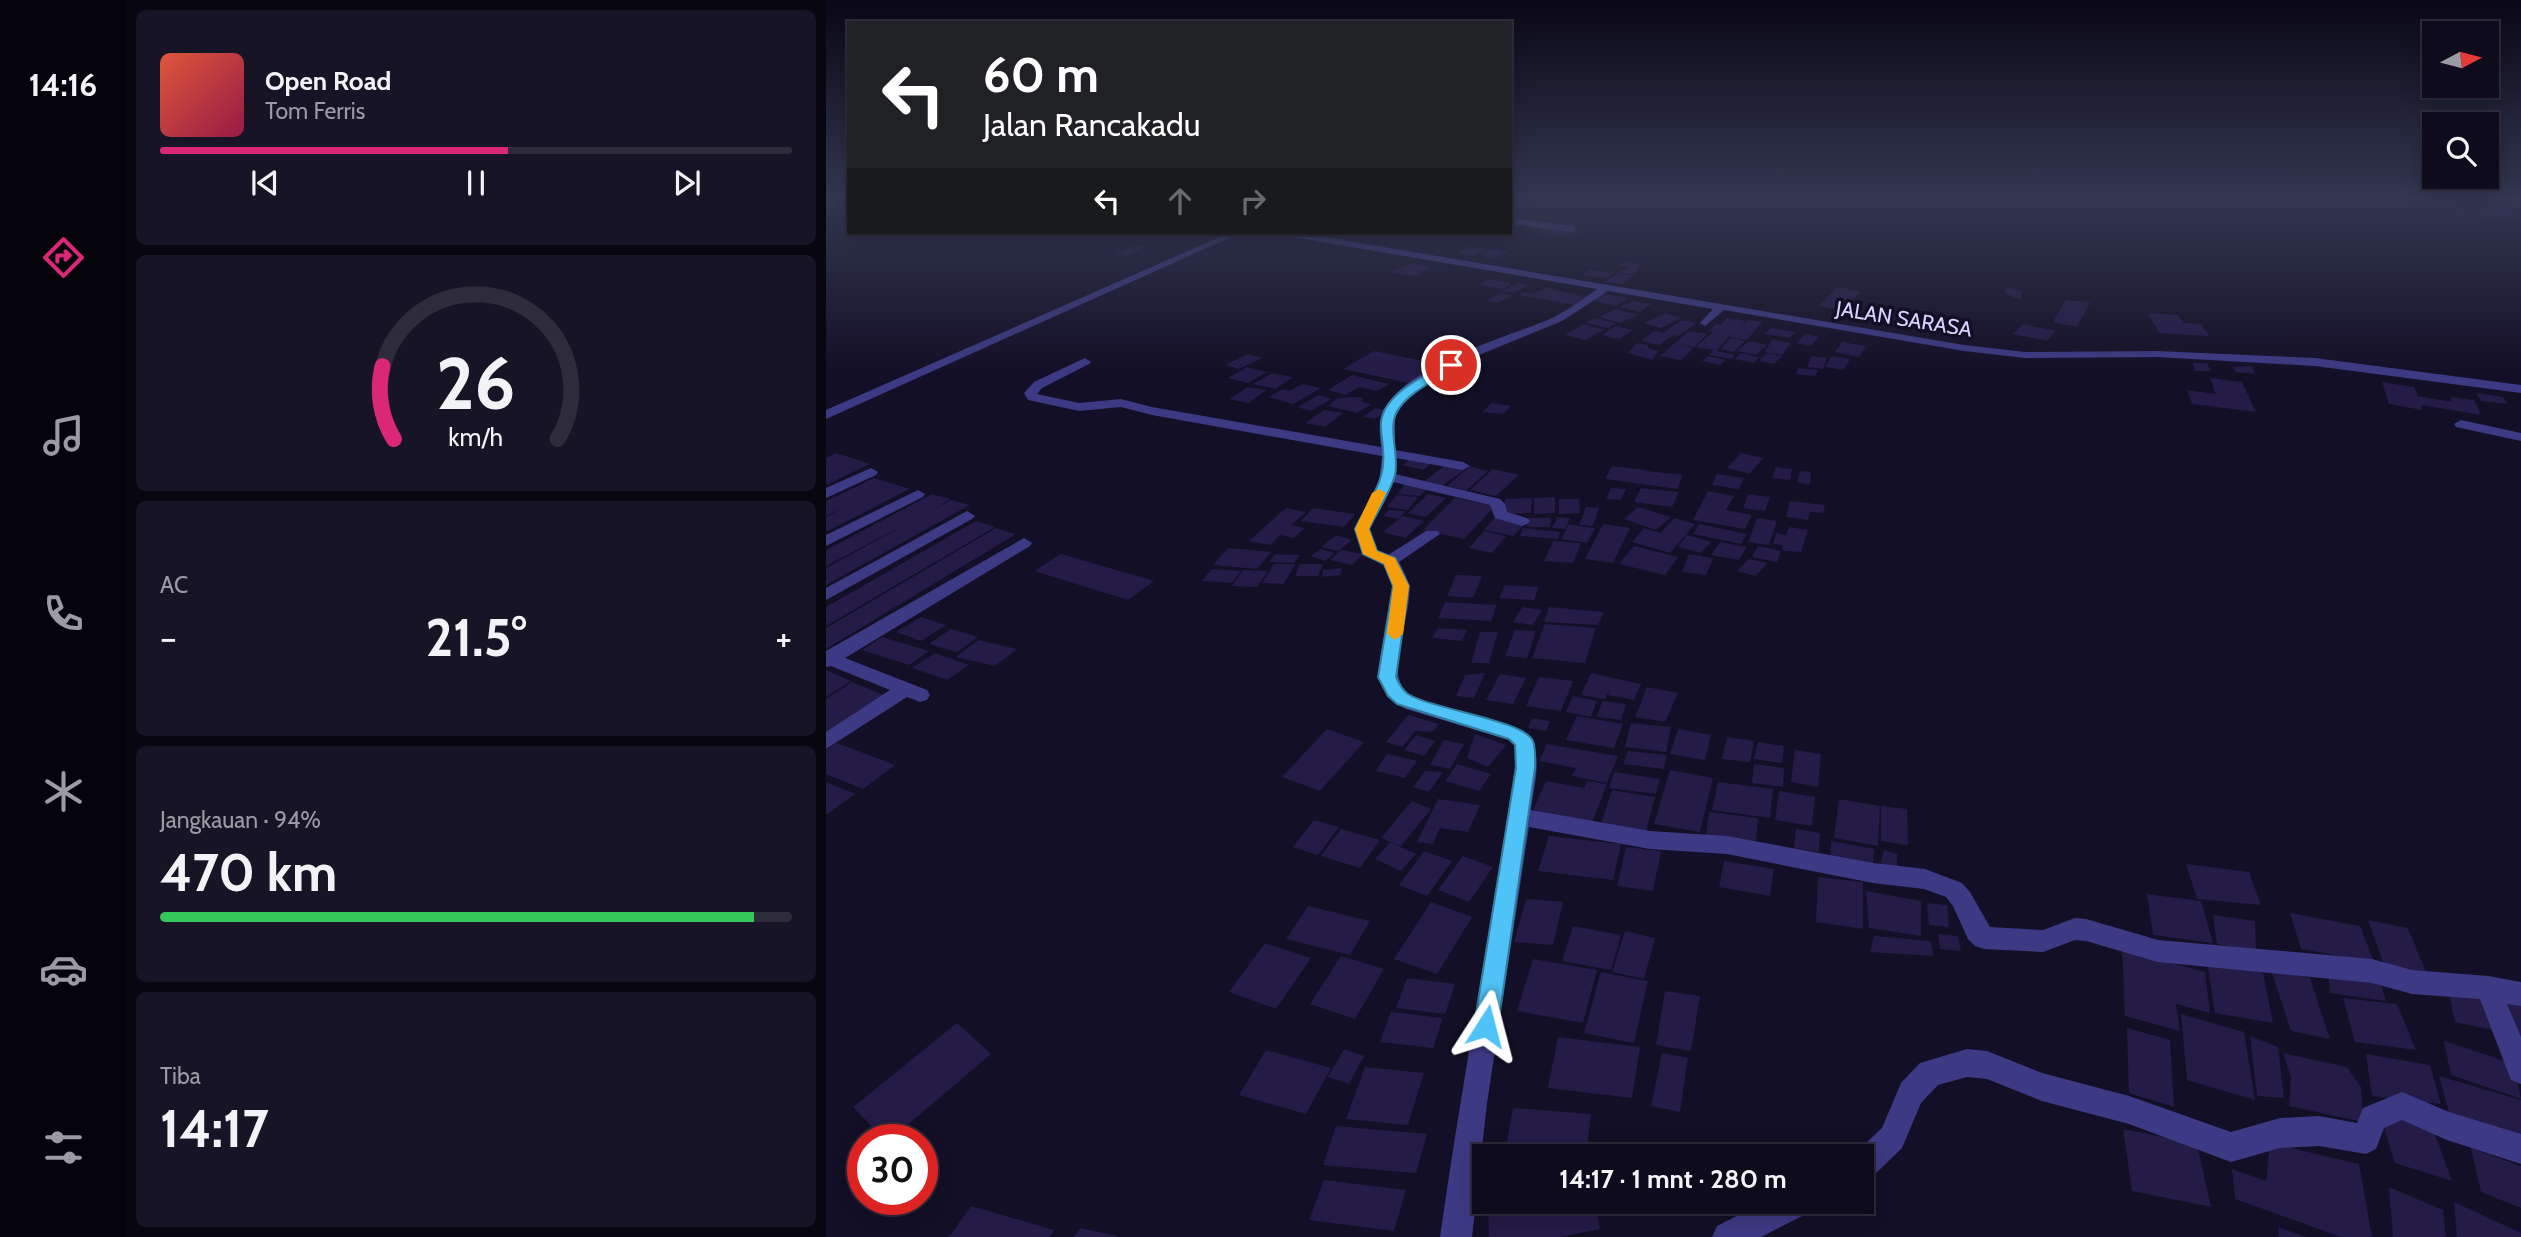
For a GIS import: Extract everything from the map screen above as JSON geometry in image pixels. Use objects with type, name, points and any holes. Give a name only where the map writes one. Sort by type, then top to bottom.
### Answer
[{"type":"street","points":[[826,415],[1180,258]]},
{"type":"street","name":"JALAN SARASA","points":[[1430,258],[1808,324],[1995,352],[2061,355],[2157,354],[2302,361],[2521,389]]},
{"type":"street","points":[[1456,1237],[1473,1102],[1526,768],[1525,743],[1516,735],[1420,706],[1403,699],[1394,691],[1387,677],[1401,586],[1390,561],[1371,554],[1362,529],[1388,476],[1388,416],[1411,388],[1464,358],[1567,315],[1605,288]]},
{"type":"street","points":[[1705,323],[1720,308]]},
{"type":"street","points":[[1796,334],[1808,324]]},
{"type":"street","points":[[1085,362],[1038,385],[1031,390],[1032,397],[1079,407],[1121,403],[1463,466]]},
{"type":"street","points":[[2461,424],[2521,437]]},
{"type":"street","points":[[826,494],[871,472]]},
{"type":"street","points":[[1388,476],[1495,502],[1500,515],[1522,522]]},
{"type":"street","points":[[826,541],[918,494]]},
{"type":"street","points":[[826,595],[967,516]]},
{"type":"street","points":[[1390,561],[1432,534]]},
{"type":"street","points":[[827,659],[1024,543]]},
{"type":"street","points":[[826,741],[913,692],[827,659]]},
{"type":"street","points":[[1517,816],[1650,839],[1727,845],[1820,860],[1873,873],[1925,879],[1954,890],[1962,899],[1977,932],[1984,938],[2043,941],[2065,932],[2086,929],[2158,951],[2372,971],[2412,982],[2488,988],[2521,994]]},
{"type":"street","points":[[2488,988],[2521,1070]]},
{"type":"street","points":[[1874,1154],[1892,1138],[1910,1093],[1930,1073],[1967,1063],[1987,1065],[2042,1087],[2129,1110],[2231,1147],[2280,1133],[2319,1131],[2366,1139],[2373,1118],[2402,1106],[2447,1126],[2521,1149]]},
{"type":"street","points":[[1728,1237],[1773,1214]]},
{"type":"building","points":[[1627,260],[1640,265],[1634,274],[1619,273],[1630,267],[1618,265]]},
{"type":"building","points":[[1415,263],[1429,268],[1417,276],[1389,272]]},
{"type":"building","points":[[1589,270],[1614,273],[1607,278],[1582,275]]},
{"type":"building","points":[[1618,274],[1633,275],[1622,284],[1604,282]]},
{"type":"building","points":[[1489,279],[1512,283],[1503,289],[1479,285]]},
{"type":"building","points":[[1518,283],[1529,286],[1512,293],[1501,291]]},
{"type":"building","points":[[1546,287],[1587,297],[1573,305],[1519,295],[1524,292],[1533,294]]},
{"type":"building","points":[[1838,287],[1861,292],[1842,310],[1818,306]]},
{"type":"building","points":[[2008,287],[2022,291],[2021,300],[2006,294],[2004,289]]},
{"type":"building","points":[[1500,293],[1512,295],[1498,303],[1486,301]]},
{"type":"building","points":[[1605,294],[1628,298],[1616,306],[1593,301]]},
{"type":"building","points":[[2066,300],[2090,302],[2077,327],[2053,322]]},
{"type":"building","points":[[1633,301],[1651,304],[1640,312],[1619,307]]},
{"type":"building","points":[[1616,309],[1638,315],[1620,323],[1599,317]]},
{"type":"building","points":[[1665,313],[1681,318],[1661,328],[1644,323]]},
{"type":"building","points":[[2148,313],[2178,315],[2184,323],[2201,324],[2209,336],[2159,333]]},
{"type":"building","points":[[1594,318],[1616,323],[1608,328],[1586,323]]},
{"type":"building","points":[[1727,318],[1745,321],[1742,326],[1749,320],[1762,322],[1747,340],[1730,337],[1731,334],[1716,351],[1735,355],[1731,359],[1709,355],[1713,350],[1696,347],[1714,331],[1709,331],[1716,324],[1721,325]]},
{"type":"building","points":[[1682,320],[1696,323],[1659,345],[1641,341],[1654,331],[1663,333]]},
{"type":"building","points":[[1584,324],[1604,330],[1585,340],[1565,335]]},
{"type":"building","points":[[2023,324],[2056,331],[2047,341],[2013,334]]},
{"type":"building","points":[[1616,326],[1633,330],[1619,339],[1602,335]]},
{"type":"building","points":[[1770,328],[1795,332],[1790,338],[1765,334]]},
{"type":"building","points":[[1689,331],[1707,334],[1694,347],[1679,344],[1693,348],[1681,360],[1660,356]]},
{"type":"building","points":[[1806,334],[1819,337],[1810,346],[1796,343]]},
{"type":"building","points":[[1731,338],[1745,341],[1734,352],[1720,349]]},
{"type":"building","points":[[1772,339],[1791,343],[1782,355],[1765,352]]},
{"type":"building","points":[[1749,341],[1768,345],[1756,355],[1737,351]]},
{"type":"building","points":[[1842,342],[1866,346],[1859,357],[1835,352]]},
{"type":"building","points":[[1637,343],[1658,351],[1652,360],[1628,353]]},
{"type":"building","points":[[1374,351],[1437,364],[1408,383],[1343,369]]},
{"type":"building","points":[[1740,353],[1759,357],[1754,363],[1735,359]]},
{"type":"building","points":[[1767,353],[1782,356],[1774,364],[1759,361]]},
{"type":"building","points":[[1248,354],[1262,358],[1239,369],[1225,365]]},
{"type":"building","points":[[1708,356],[1726,360],[1720,365],[1702,361]]},
{"type":"building","points":[[1812,356],[1827,358],[1823,369],[1807,367]]},
{"type":"building","points":[[1832,356],[1850,359],[1844,370],[1825,367]]},
{"type":"building","points":[[2193,363],[2207,363],[2211,371],[2195,371]]},
{"type":"building","points":[[2252,366],[2255,374],[2235,372],[2233,367]]},
{"type":"building","points":[[1247,367],[1267,372],[1248,383],[1228,378]]},
{"type":"building","points":[[1798,368],[1818,370],[1815,376],[1796,374]]},
{"type":"building","points":[[1272,373],[1293,377],[1275,389],[1253,384]]},
{"type":"building","points":[[1352,375],[1389,384],[1377,391],[1359,387],[1346,395],[1328,390]]},
{"type":"building","points":[[2210,378],[2242,382],[2256,412],[2192,404],[2187,390],[2216,394]]},
{"type":"building","points":[[2382,382],[2414,387],[2418,396],[2452,402],[2450,397],[2474,400],[2481,415],[2421,405],[2422,410],[2389,404]]},
{"type":"building","points":[[1303,384],[1321,388],[1293,404],[1269,397],[1283,389],[1289,391]]},
{"type":"building","points":[[1248,387],[1267,390],[1248,403],[1229,399]]},
{"type":"building","points":[[2476,393],[2503,397],[2508,404],[2481,401]]},
{"type":"building","points":[[1319,395],[1332,399],[1310,411],[1297,407]]},
{"type":"building","points":[[1338,398],[1363,398],[1362,402],[1372,404],[1357,413],[1328,406]]},
{"type":"building","points":[[1492,403],[1511,406],[1503,414],[1482,412]]},
{"type":"building","points":[[1375,408],[1388,410],[1375,419],[1363,417]]},
{"type":"building","points":[[1324,410],[1343,413],[1325,427],[1305,423]]},
{"type":"building","points":[[836,453],[870,464],[826,485],[826,458]]},
{"type":"building","points":[[1741,453],[1763,458],[1750,474],[1727,468]]},
{"type":"building","points":[[1411,458],[1432,462],[1424,470],[1402,465]]},
{"type":"building","points":[[1447,464],[1464,470],[1441,487],[1423,482]]},
{"type":"building","points":[[1470,466],[1488,471],[1466,491],[1447,486]]},
{"type":"building","points":[[1612,466],[1647,470],[1644,479],[1647,471],[1683,475],[1677,489],[1605,479]]},
{"type":"building","points":[[1776,467],[1792,469],[1790,480],[1772,478]]},
{"type":"building","points":[[1493,469],[1519,475],[1496,496],[1470,490]]},
{"type":"building","points":[[1800,471],[1811,472],[1810,485],[1797,482]]},
{"type":"building","points":[[1717,474],[1744,478],[1739,489],[1712,485]]},
{"type":"building","points":[[874,478],[910,489],[826,532],[826,517],[843,508],[826,516],[826,501]]},
{"type":"building","points":[[1405,484],[1428,487],[1420,496],[1397,494]]},
{"type":"building","points":[[1611,488],[1626,489],[1621,500],[1606,499]]},
{"type":"building","points":[[1641,488],[1679,492],[1672,507],[1634,502]]},
{"type":"building","points":[[1708,491],[1734,496],[1726,510],[1752,515],[1745,529],[1693,520]]},
{"type":"building","points":[[932,494],[950,499],[936,508],[951,500],[970,505],[826,585],[826,568],[914,520],[826,566],[826,550]]},
{"type":"building","points":[[1428,494],[1446,498],[1426,517],[1408,513]]},
{"type":"building","points":[[1748,494],[1770,497],[1765,511],[1743,508]]},
{"type":"building","points":[[1397,495],[1418,497],[1408,510],[1387,507]]},
{"type":"building","points":[[1555,497],[1555,513],[1534,514],[1534,498]]},
{"type":"building","points":[[1455,498],[1495,506],[1464,539],[1423,530]]},
{"type":"building","points":[[1532,498],[1531,513],[1504,514],[1505,499]]},
{"type":"building","points":[[1559,499],[1579,499],[1580,513],[1559,514]]},
{"type":"building","points":[[1790,501],[1825,505],[1823,513],[1810,512],[1808,520],[1786,517]]},
{"type":"building","points":[[1586,507],[1599,508],[1593,526],[1579,525]]},
{"type":"building","points":[[1638,507],[1671,517],[1656,530],[1624,519]]},
{"type":"building","points":[[1286,508],[1306,512],[1291,525],[1305,528],[1294,538],[1280,535],[1270,545],[1249,541]]},
{"type":"building","points":[[1313,508],[1355,514],[1344,527],[1301,521]]},
{"type":"building","points":[[1389,510],[1406,511],[1398,519],[1383,516]]},
{"type":"building","points":[[1402,516],[1424,521],[1405,538],[1383,532]]},
{"type":"building","points":[[1495,517],[1525,524],[1513,536],[1484,530]]},
{"type":"building","points":[[1557,517],[1570,518],[1565,529],[1552,528]]},
{"type":"building","points":[[1528,518],[1551,518],[1550,527],[1527,527]]},
{"type":"building","points":[[1674,518],[1695,524],[1670,553],[1632,542],[1644,528],[1661,533]]},
{"type":"building","points":[[1757,518],[1777,521],[1769,545],[1748,542]]},
{"type":"building","points":[[976,521],[995,527],[826,626],[826,607]]},
{"type":"building","points":[[1569,524],[1595,528],[1587,543],[1561,539]]},
{"type":"building","points":[[1603,524],[1630,528],[1613,563],[1585,559]]},
{"type":"building","points":[[1699,524],[1747,534],[1741,544],[1693,534]]},
{"type":"building","points":[[1789,527],[1808,530],[1801,552],[1783,551],[1782,545],[1773,544],[1776,533],[1786,535]]},
{"type":"building","points":[[996,528],[1016,534],[826,649],[826,628]]},
{"type":"building","points":[[1523,528],[1560,532],[1558,539],[1520,536]]},
{"type":"building","points":[[1484,531],[1506,536],[1492,553],[1469,548]]},
{"type":"building","points":[[1336,535],[1352,540],[1338,551],[1321,547]]},
{"type":"building","points":[[1687,535],[1711,542],[1701,553],[1678,547]]},
{"type":"building","points":[[1553,541],[1581,543],[1573,563],[1544,561]]},
{"type":"building","points":[[1720,542],[1747,547],[1739,560],[1711,555]]},
{"type":"building","points":[[1634,546],[1678,557],[1665,575],[1619,564]]},
{"type":"building","points":[[1758,546],[1781,551],[1777,562],[1752,557]]},
{"type":"building","points":[[1228,548],[1271,552],[1257,569],[1213,565]]},
{"type":"building","points":[[1321,549],[1335,553],[1325,561],[1311,556]]},
{"type":"building","points":[[1341,550],[1363,554],[1352,565],[1330,560]]},
{"type":"building","points":[[1061,554],[1154,581],[1128,600],[1034,571]]},
{"type":"building","points":[[1275,554],[1300,555],[1294,563],[1269,562]]},
{"type":"building","points":[[1689,554],[1713,558],[1706,575],[1682,572]]},
{"type":"building","points":[[1749,559],[1768,563],[1755,576],[1737,571]]},
{"type":"building","points":[[1274,564],[1295,564],[1284,584],[1262,583]]},
{"type":"building","points":[[1300,564],[1323,564],[1318,576],[1295,576]]},
{"type":"building","points":[[1342,568],[1340,575],[1322,577],[1323,570]]},
{"type":"building","points":[[1212,569],[1241,571],[1232,583],[1202,581]]},
{"type":"building","points":[[1243,570],[1268,571],[1257,587],[1232,586]]},
{"type":"building","points":[[1456,575],[1482,576],[1473,598],[1447,596]]},
{"type":"building","points":[[1505,585],[1539,587],[1534,600],[1499,598]]},
{"type":"building","points":[[1445,602],[1497,605],[1491,621],[1438,618]]},
{"type":"building","points":[[1522,607],[1542,610],[1533,625],[1513,622]]},
{"type":"building","points":[[1549,607],[1604,612],[1598,625],[1544,622]]},
{"type":"building","points":[[921,617],[946,625],[921,641],[896,632]]},
{"type":"building","points":[[1545,624],[1596,628],[1585,663],[1532,658]]},
{"type":"building","points":[[1438,628],[1467,630],[1462,641],[1432,638]]},
{"type":"building","points":[[951,629],[978,637],[957,652],[929,644]]},
{"type":"building","points":[[1515,630],[1536,631],[1527,658],[1505,656]]},
{"type":"building","points":[[1480,632],[1498,632],[1489,663],[1471,663]]},
{"type":"building","points":[[882,637],[929,651],[909,665],[862,650]]},
{"type":"building","points":[[978,640],[1017,649],[995,666],[956,657]]},
{"type":"building","points":[[935,653],[969,665],[947,680],[912,668]]},
{"type":"building","points":[[826,670],[851,681],[826,697]]},
{"type":"building","points":[[1485,673],[1474,698],[1456,696],[1465,675]]},
{"type":"building","points":[[1591,673],[1641,684],[1634,700],[1608,695],[1612,684],[1605,699],[1581,695]]},
{"type":"building","points":[[1500,674],[1526,678],[1513,704],[1486,700]]},
{"type":"building","points":[[1539,677],[1573,681],[1561,711],[1526,706]]},
{"type":"building","points":[[852,682],[884,695],[826,733],[826,699]]},
{"type":"building","points":[[1647,687],[1678,693],[1665,722],[1635,717]]},
{"type":"building","points":[[1573,696],[1597,701],[1591,717],[1566,712]]},
{"type":"building","points":[[1602,701],[1626,704],[1621,720],[1597,717]]},
{"type":"building","points":[[1408,715],[1439,724],[1433,732],[1415,731],[1402,747],[1386,742]]},
{"type":"building","points":[[1577,716],[1623,724],[1614,748],[1566,740]]},
{"type":"building","points":[[1532,718],[1550,721],[1546,731],[1528,728]]},
{"type":"building","points":[[1631,723],[1671,727],[1666,752],[1625,747]]},
{"type":"building","points":[[1327,729],[1364,742],[1320,791],[1282,777]]},
{"type":"building","points":[[1678,729],[1711,735],[1705,760],[1670,754]]},
{"type":"building","points":[[1475,734],[1506,745],[1488,767],[1467,758]]},
{"type":"building","points":[[1416,735],[1435,741],[1424,756],[1404,750]]},
{"type":"building","points":[[1727,737],[1754,741],[1750,762],[1722,759]]},
{"type":"building","points":[[1444,740],[1464,744],[1450,769],[1430,765]]},
{"type":"building","points":[[1758,742],[1784,746],[1782,763],[1754,759]]},
{"type":"building","points":[[837,743],[895,765],[863,789],[826,774],[826,750]]},
{"type":"building","points":[[1547,744],[1618,756],[1607,783],[1572,776],[1576,768],[1539,761]]},
{"type":"building","points":[[1795,750],[1821,754],[1818,787],[1791,782]]},
{"type":"building","points":[[1628,751],[1667,755],[1664,769],[1623,764]]},
{"type":"building","points":[[1387,754],[1417,761],[1405,778],[1376,771]]},
{"type":"building","points":[[1457,764],[1491,774],[1479,791],[1445,781]]},
{"type":"building","points":[[1754,764],[1784,768],[1783,787],[1752,783]]},
{"type":"building","points":[[1670,770],[1713,778],[1700,832],[1654,824]]},
{"type":"building","points":[[1425,771],[1443,772],[1429,792],[1413,787]]},
{"type":"building","points":[[1614,772],[1660,779],[1656,794],[1609,788]]},
{"type":"building","points":[[1546,781],[1584,788],[1587,781],[1607,784],[1592,822],[1533,810]]},
{"type":"building","points":[[826,782],[855,794],[826,815]]},
{"type":"building","points":[[1718,782],[1773,789],[1770,818],[1712,810]]},
{"type":"building","points":[[1612,790],[1655,797],[1645,835],[1600,827]]},
{"type":"building","points":[[1779,791],[1815,797],[1812,826],[1775,820]]},
{"type":"building","points":[[1438,799],[1480,805],[1468,832],[1440,828],[1433,844],[1417,842]]},
{"type":"building","points":[[1839,799],[1880,806],[1878,846],[1834,838]]},
{"type":"building","points":[[1412,801],[1431,809],[1401,846],[1381,838]]},
{"type":"building","points":[[1881,806],[1907,809],[1908,845],[1881,841]]},
{"type":"building","points":[[1709,812],[1758,818],[1756,841],[1706,835]]},
{"type":"building","points":[[1314,820],[1339,827],[1318,855],[1293,847]]},
{"type":"building","points":[[1341,829],[1380,840],[1360,868],[1321,856]]},
{"type":"building","points":[[1796,829],[1820,833],[1819,852],[1794,848]]},
{"type":"building","points":[[1549,836],[1621,844],[1613,880],[1538,871]]},
{"type":"building","points":[[1831,841],[1874,849],[1873,866],[1830,859]]},
{"type":"building","points":[[1390,842],[1416,854],[1401,871],[1375,859]]},
{"type":"building","points":[[1626,847],[1661,851],[1653,891],[1617,886]]},
{"type":"building","points":[[1884,850],[1897,854],[1897,871],[1879,868]]},
{"type":"building","points":[[1424,851],[1452,861],[1427,896],[1399,885]]},
{"type":"building","points":[[1463,856],[1493,867],[1469,902],[1438,890]]},
{"type":"building","points":[[1724,861],[1774,869],[1770,896],[1719,887]]},
{"type":"building","points":[[2186,864],[2249,872],[2261,905],[2197,899]]},
{"type":"building","points":[[1818,877],[1863,882],[1863,929],[1816,922]]},
{"type":"building","points":[[1866,891],[1921,901],[1921,936],[1869,928]]},
{"type":"building","points":[[2147,894],[2201,901],[2213,943],[2153,935]]},
{"type":"building","points":[[1526,899],[1563,902],[1553,945],[1514,942]]},
{"type":"building","points":[[1431,902],[1472,917],[1437,974],[1394,959]]},
{"type":"building","points":[[1927,903],[1947,905],[1949,927],[1929,925]]},
{"type":"building","points":[[1308,906],[1370,921],[1350,955],[1286,939]]},
{"type":"building","points":[[2290,913],[2360,926],[2374,962],[2301,949]]},
{"type":"building","points":[[2213,915],[2255,921],[2256,951],[2217,944]]},
{"type":"building","points":[[2368,920],[2408,928],[2429,980],[2386,971]]},
{"type":"building","points":[[1573,926],[1621,935],[1611,970],[1562,961]]},
{"type":"building","points":[[1625,931],[1655,938],[1644,979],[1612,972]]},
{"type":"building","points":[[1938,934],[1958,936],[1961,951],[1940,949]]},
{"type":"building","points":[[1874,936],[1931,941],[1933,956],[1870,952]]},
{"type":"building","points":[[1265,943],[1311,958],[1276,1009],[1229,992]]},
{"type":"building","points":[[2122,949],[2205,972],[2210,1013],[2176,1004],[2180,1031],[2125,1016]]},
{"type":"building","points":[[1341,956],[1384,969],[1355,1019],[1310,1004]]},
{"type":"building","points":[[1533,959],[1597,970],[1583,1023],[1517,1011]]},
{"type":"building","points":[[2207,962],[2263,973],[2273,1023],[2215,1013]]},
{"type":"building","points":[[2271,970],[2310,978],[2330,1039],[2291,1031]]},
{"type":"building","points":[[2328,971],[2380,981],[2386,1001],[2330,993]]},
{"type":"building","points":[[1601,972],[1648,981],[1634,1043],[1584,1033]]},
{"type":"building","points":[[1407,978],[1455,984],[1445,1014],[1396,1008]]},
{"type":"building","points":[[2448,989],[2485,996],[2497,1031],[2455,1022]]},
{"type":"building","points":[[1665,991],[1700,996],[1691,1051],[1656,1045]]},
{"type":"building","points":[[2343,998],[2397,1004],[2416,1050],[2355,1042]]},
{"type":"building","points":[[2499,1000],[2521,1005],[2521,1056]]},
{"type":"building","points":[[1391,1012],[1443,1018],[1433,1048],[1380,1042]]},
{"type":"building","points":[[2181,1014],[2244,1032],[2255,1100],[2187,1080]]},
{"type":"building","points":[[957,1023],[991,1054],[909,1124],[869,1124],[853,1107]]},
{"type":"building","points":[[2127,1028],[2170,1040],[2174,1107],[2129,1093]]},
{"type":"building","points":[[2250,1036],[2278,1047],[2284,1098],[2257,1096]]},
{"type":"building","points":[[1558,1037],[1640,1047],[1632,1098],[1548,1088]]},
{"type":"building","points":[[2444,1041],[2514,1064],[2521,1099],[2451,1075]]},
{"type":"building","points":[[1344,1049],[1364,1056],[1349,1084],[1328,1077]]},
{"type":"building","points":[[1266,1050],[1331,1068],[1306,1114],[1239,1095]]},
{"type":"building","points":[[1662,1053],[1688,1058],[1680,1112],[1651,1106]]},
{"type":"building","points":[[2283,1053],[2347,1067],[2361,1087],[2363,1122],[2289,1106],[2291,1077]]},
{"type":"building","points":[[2366,1054],[2430,1065],[2441,1104],[2372,1096]]},
{"type":"building","points":[[1365,1067],[1424,1073],[1408,1125],[1346,1119]]},
{"type":"building","points":[[2439,1076],[2521,1100],[2521,1141],[2451,1120]]},
{"type":"building","points":[[1513,1108],[1591,1114],[1588,1144],[1506,1144]]},
{"type":"building","points":[[2411,1114],[2431,1123],[2452,1181],[2395,1163],[2383,1124]]},
{"type":"building","points":[[1336,1126],[1427,1134],[1416,1173],[1323,1165]]},
{"type":"building","points":[[2123,1129],[2197,1144],[2211,1207],[2132,1191]]},
{"type":"building","points":[[2270,1143],[2359,1164],[2372,1237],[2341,1237],[2235,1199],[2232,1169],[2266,1181]]},
{"type":"building","points":[[2471,1148],[2521,1166],[2521,1208],[2481,1192]]},
{"type":"building","points":[[1324,1180],[1406,1190],[1394,1231],[1309,1220]]},
{"type":"building","points":[[2389,1187],[2443,1210],[2446,1237],[2393,1237]]},
{"type":"building","points":[[2454,1202],[2521,1233],[2521,1237],[2457,1237]]},
{"type":"building","points":[[971,1206],[1054,1230],[1050,1237],[949,1237]]},
{"type":"building","points":[[1488,1214],[1597,1214],[1600,1229],[1560,1237],[1489,1237]]},
{"type":"building","points":[[2278,1227],[2306,1237],[2279,1237]]},
{"type":"building","points":[[1080,1228],[1117,1236],[1117,1237],[1074,1237]]},
{"type":"slow traffic","points":[[1379,493],[1362,529],[1371,554],[1390,561],[1401,586],[1395,634]]},
{"type":"route","points":[[1451,365],[1411,388],[1392,408],[1386,424],[1390,454],[1388,476],[1362,529],[1371,554],[1390,561],[1401,586],[1399,613],[1387,677],[1394,691],[1403,699],[1420,706],[1486,724],[1516,735],[1525,743],[1526,768],[1486,1026]]}]
